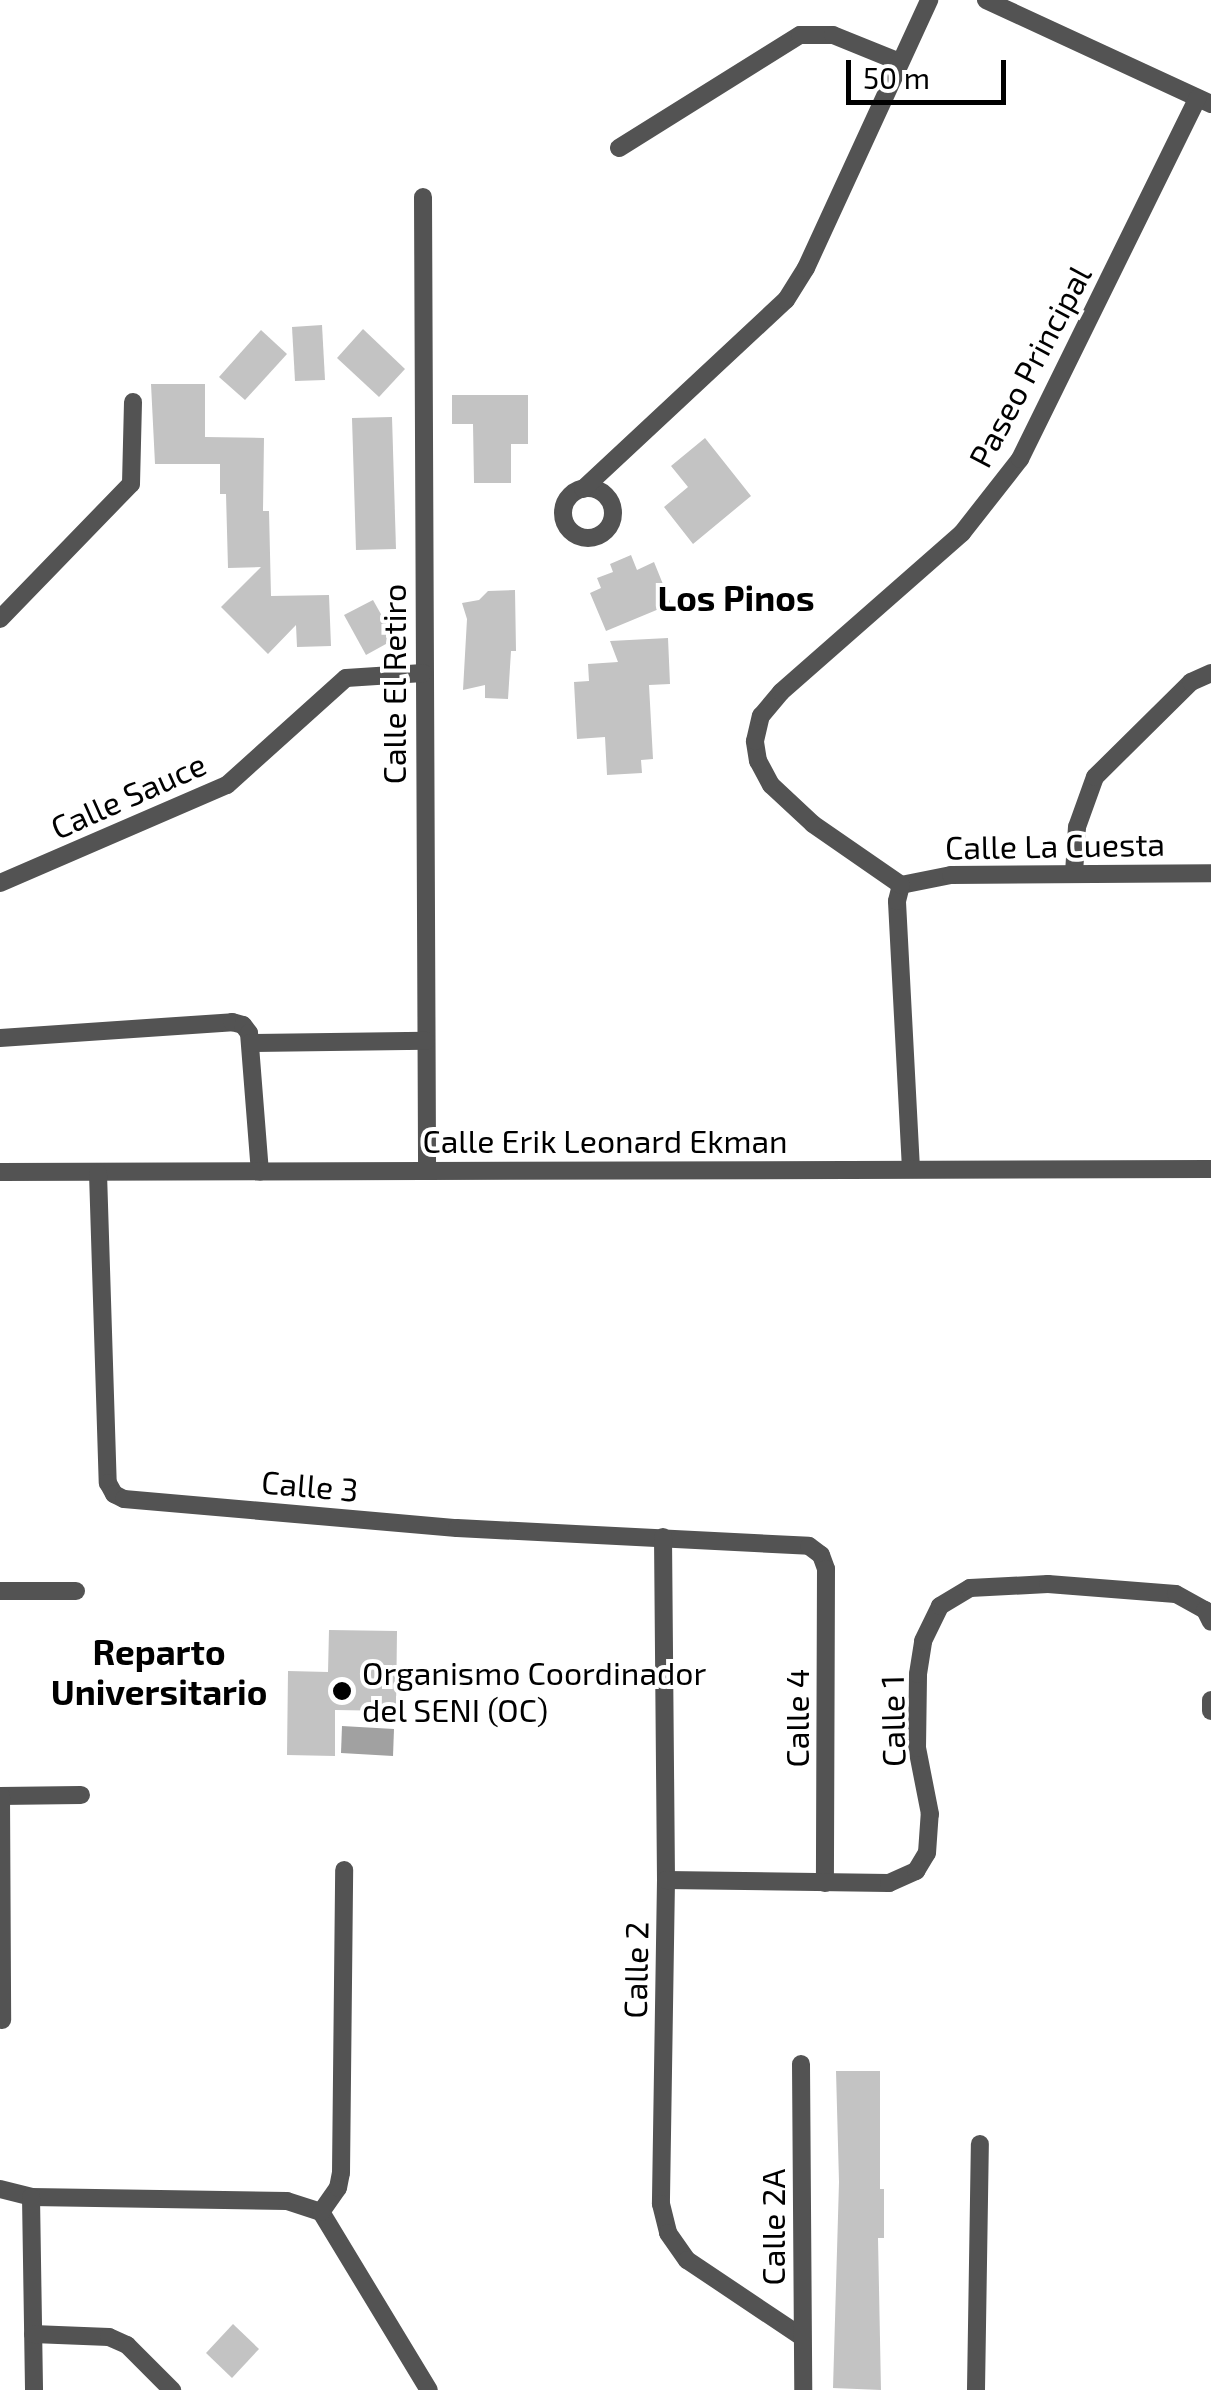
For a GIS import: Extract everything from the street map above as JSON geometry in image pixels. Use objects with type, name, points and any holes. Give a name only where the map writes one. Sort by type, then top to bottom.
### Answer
[{"type":"street","points":[[583,489],[786,300],[806,268],[897,62],[929,0]]},
{"type":"street","points":[[986,0],[1204,101]]},
{"type":"street","points":[[619,148],[800,35],[833,35],[897,62]]},
{"type":"street","name":"Paseo Principal","points":[[902,885],[813,824],[771,785],[756,751],[762,716],[781,692],[962,533],[990,503],[1020,459],[1204,101]]},
{"type":"street","name":"Calle El Retiro","points":[[423,196],[427,1171]]},
{"type":"street","points":[[0,619],[131,484],[134,402]]},
{"type":"street","name":"Calle Sauce","points":[[0,882],[227,785],[346,678],[423,673]]},
{"type":"street","points":[[1074,874],[1077,827],[1095,777],[1190,682],[1211,673]]},
{"type":"street","name":"Calle La Cuesta","points":[[902,885],[951,875],[1211,873]]},
{"type":"street","points":[[902,885],[898,901],[911,1169]]},
{"type":"street","points":[[0,1038],[232,1022],[246,1034],[426,1040]]},
{"type":"street","points":[[246,1034],[260,1172]]},
{"type":"street","name":"Calle Erik Leonard Ekman","points":[[0,1172],[1211,1169]]},
{"type":"street","name":"Calle 3","points":[[98,1173],[108,1483],[114,1494],[124,1499],[457,1528],[809,1546],[821,1555]]},
{"type":"street","name":"Calle 2","points":[[663,1536],[666,1880],[661,2204],[668,2233],[687,2260],[802,2337]]},
{"type":"street","name":"Calle 4","points":[[821,1555],[826,1569],[825,1883]]},
{"type":"street","name":"Calle 1","points":[[666,1880],[889,1883],[916,1871],[927,1853],[930,1814],[917,1748],[918,1674],[923,1641],[940,1606],[970,1588],[1048,1584],[1176,1594],[1205,1610],[1211,1622]]},
{"type":"street","points":[[0,1591],[76,1591]]},
{"type":"street","points":[[1211,1700],[1211,1711]]},
{"type":"street","points":[[2,2020],[0,1796],[82,1796]]},
{"type":"street","points":[[321,2212],[341,2174],[344,1870]]},
{"type":"street","name":"Calle 2A","points":[[801,2064],[802,2390]]},
{"type":"street","points":[[976,2390],[980,2144]]},
{"type":"street","points":[[0,2189],[32,2197],[287,2201],[321,2212],[429,2390]]},
{"type":"street","points":[[32,2197],[34,2390]]},
{"type":"street","points":[[33,2334],[110,2337],[128,2344],[172,2390]]},
{"type":"shaded area","points":[[342,1726],[394,1729],[393,1756],[341,1753]]},
{"type":"building","points":[[322,325],[325,380],[295,381],[292,327]]},
{"type":"building","points":[[363,329],[405,369],[379,397],[337,358]]},
{"type":"building","points":[[261,330],[287,354],[245,400],[219,377]]},
{"type":"building","points":[[151,384],[205,384],[205,437],[264,438],[263,511],[269,511],[271,596],[329,595],[331,646],[297,647],[296,625],[268,654],[221,607],[261,567],[228,568],[226,494],[220,494],[220,464],[155,464]]},
{"type":"building","points":[[452,395],[528,395],[528,444],[511,444],[511,483],[474,483],[473,424],[452,424]]},
{"type":"building","points":[[392,417],[396,549],[356,550],[352,418]]},
{"type":"building","points":[[705,438],[751,496],[693,544],[664,507],[688,487],[671,466]]},
{"type":"building","points":[[631,555],[637,570],[654,562],[671,604],[606,631],[590,593],[601,588],[597,578],[613,572],[610,564]]},
{"type":"building","points":[[515,590],[516,651],[511,651],[508,699],[485,698],[485,685],[463,690],[467,619],[462,603],[479,600],[488,591]]},
{"type":"building","points":[[373,600],[395,639],[366,655],[344,615]]},
{"type":"building","points":[[668,638],[670,684],[649,685],[653,759],[641,760],[642,773],[607,775],[605,737],[577,739],[574,682],[589,681],[588,664],[618,662],[610,641]]},
{"type":"building","name":"Organismo Coordinador del SENI (OC)","points":[[329,1630],[397,1631],[396,1711],[335,1710],[335,1756],[287,1755],[288,1671],[328,1672]]},
{"type":"building","points":[[836,2071],[880,2071],[880,2189],[884,2189],[884,2238],[878,2238],[881,2390],[833,2388],[839,2182]]},
{"type":"building","points":[[233,2324],[259,2349],[232,2378],[206,2353]]},
{"type":"place","name":"Organismo Coordinador del SENI (OC)","points":[[342,1691]]},
{"type":"district","name":"Los Pinos","points":[[736,597]]},
{"type":"district","name":"Reparto Universitario","points":[[159,1671]]}]
